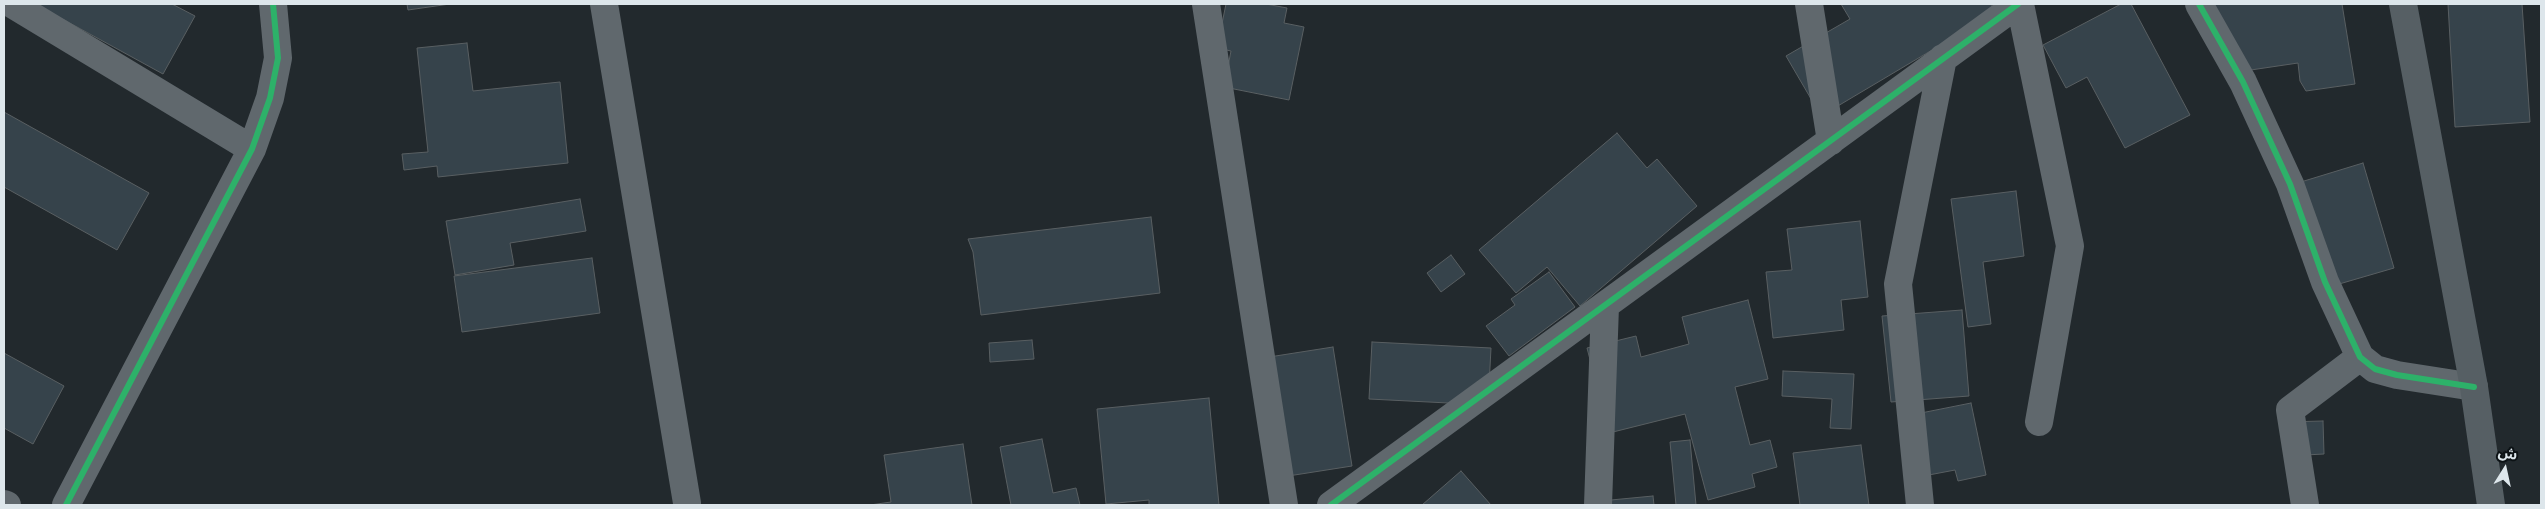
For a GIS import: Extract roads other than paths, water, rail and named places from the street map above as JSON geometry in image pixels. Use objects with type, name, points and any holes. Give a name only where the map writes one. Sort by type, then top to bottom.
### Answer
[{"type":"main road","points":[[2403,4],[2474,387],[2491,505]]},
{"type":"street","points":[[12,4],[252,149]]},
{"type":"street","points":[[66,505],[252,149],[270,98],[278,58],[273,4]]},
{"type":"street","points":[[604,4],[686,504]]},
{"type":"street","points":[[1206,4],[1284,505]]},
{"type":"street","points":[[1809,4],[1830,141]]},
{"type":"street","points":[[1331,505],[2019,4],[2070,246],[2039,422]]},
{"type":"street","points":[[2199,4],[2243,82],[2290,184],[2325,282],[2360,357],[2375,369],[2397,376],[2474,387]]},
{"type":"street","points":[[1920,505],[1898,284],[1943,58]]},
{"type":"street","points":[[1598,505],[1605,306]]},
{"type":"street","points":[[2305,505],[2290,410],[2360,357]]}]
